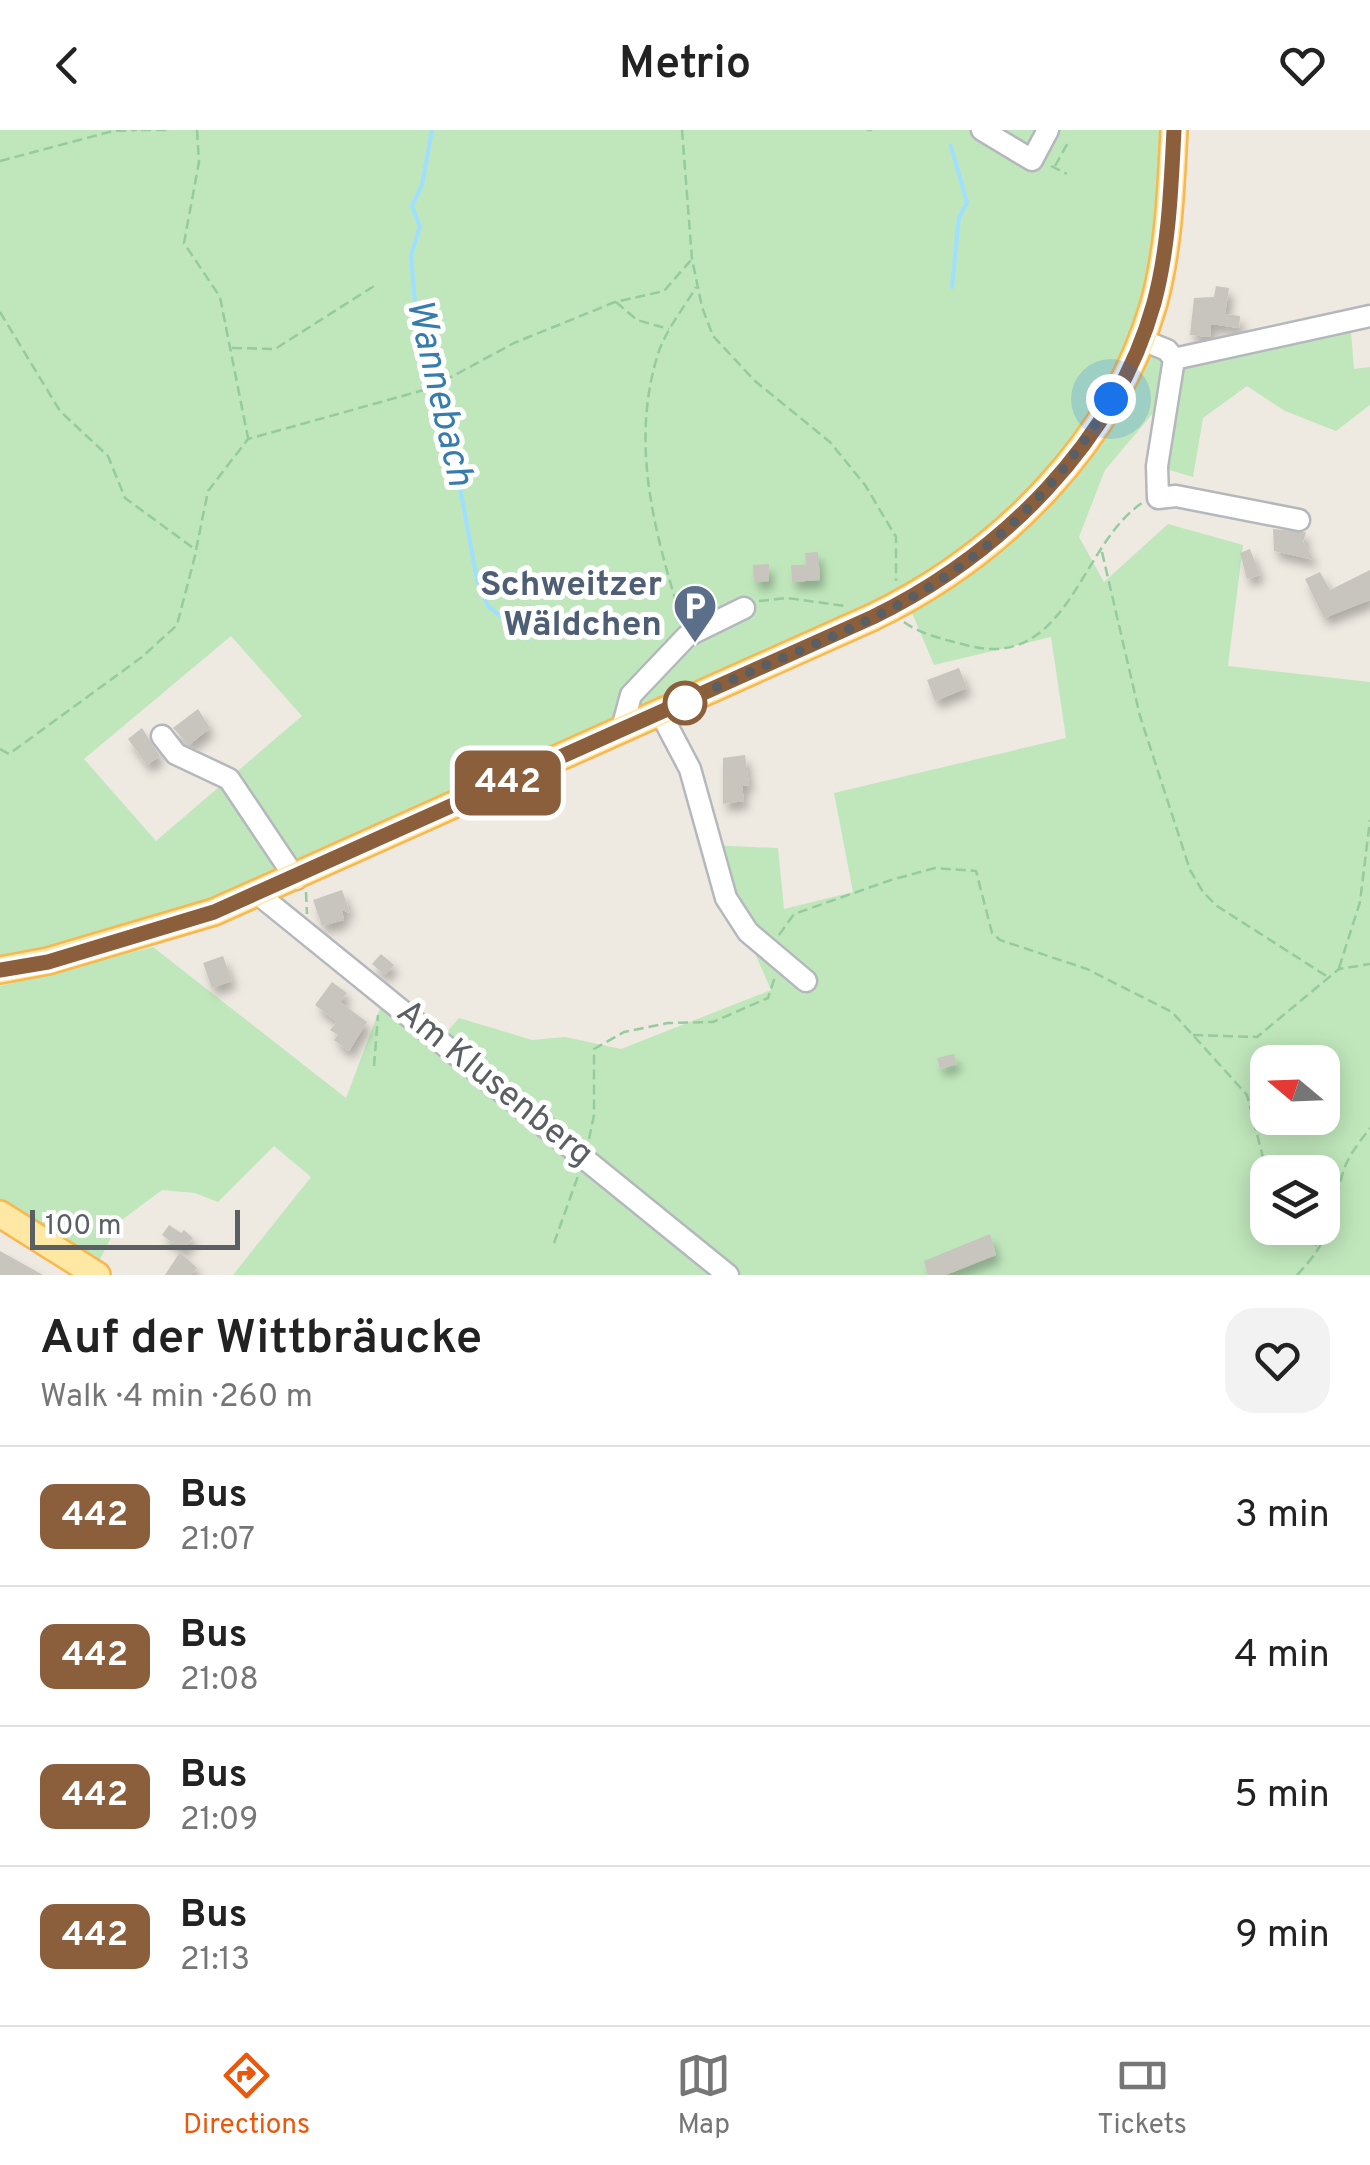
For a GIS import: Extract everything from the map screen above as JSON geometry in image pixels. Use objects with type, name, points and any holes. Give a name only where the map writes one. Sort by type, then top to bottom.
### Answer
[{"type":"main road","points":[[0,970],[155,931],[299,877],[660,714],[955,570],[1029,508],[1100,419],[1142,340],[1163,258],[1174,130]]},
{"type":"main road","points":[[0,1214],[96,1275]]},
{"type":"street","points":[[982,130],[1032,160],[1048,130]]},
{"type":"street","points":[[1174,359],[1370,316]]},
{"type":"street","points":[[1142,340],[1168,350],[1174,359],[1158,466],[1158,498],[1202,500],[1300,520]]},
{"type":"street","points":[[621,732],[631,696],[687,636],[744,608]]},
{"type":"street","points":[[660,714],[690,769],[726,898],[748,932],[806,982]]},
{"type":"street","points":[[162,736],[176,754],[229,779],[299,877]]},
{"type":"street","name":"Am Klusenberg","points":[[258,894],[728,1275]]},
{"type":"path","points":[[0,161],[113,132],[171,130]]},
{"type":"path","points":[[197,130],[199,162],[184,243],[220,297],[248,440]]},
{"type":"path","points":[[682,130],[692,259],[713,336],[754,381],[830,442],[864,485],[896,536],[887,605]]},
{"type":"path","points":[[1054,167],[1069,141]]},
{"type":"path","points":[[1034,156],[1067,174]]},
{"type":"path","points":[[0,750],[8,754],[142,657],[177,624],[208,491],[248,440],[432,388],[514,343],[615,302],[664,290],[692,259]]},
{"type":"path","points":[[230,348],[275,349],[374,286]]},
{"type":"path","points":[[687,636],[666,568],[642,450],[658,352],[697,286]]},
{"type":"path","points":[[615,302],[637,320],[658,323],[671,330]]},
{"type":"path","points":[[0,312],[60,411],[108,456],[126,498],[196,550]]},
{"type":"path","points":[[744,608],[787,598],[887,605],[910,626],[970,647],[1021,646],[1051,622],[1138,504],[1158,498]]},
{"type":"path","points":[[1102,552],[1140,716],[1190,870],[1218,906],[1328,977]]},
{"type":"path","points":[[1339,969],[1360,902],[1370,820]]},
{"type":"path","points":[[554,1242],[585,1157],[594,1115],[594,1049],[624,1032],[668,1023],[714,1022],[768,998],[775,953],[794,914],[935,868],[963,867],[976,871],[992,934],[1000,940],[1087,969],[1172,1012],[1247,1095],[1262,1155]]},
{"type":"path","points":[[299,877],[306,903],[302,929]]},
{"type":"path","points":[[1193,1035],[1256,1037],[1339,969],[1370,964]]},
{"type":"path","points":[[374,1066],[378,988]]},
{"type":"path","points":[[1297,1275],[1321,1250],[1334,1219],[1342,1174],[1370,1128]]},
{"type":"path","points":[[1316,1245],[1321,1250]]},
{"type":"green space","points":[[0,130],[1174,130],[1142,340],[1167,350],[1350,319],[1354,369],[1370,367],[1370,405],[1336,431],[1285,411],[1247,386],[1203,418],[1193,477],[1166,469],[1154,412],[1105,470],[1079,537],[1104,582],[1168,524],[1243,545],[1228,666],[1370,682],[1370,1275],[233,1275],[311,1177],[274,1146],[218,1202],[195,1193],[162,1190],[119,1222],[97,1265],[0,1204],[0,986],[153,947],[346,1098],[385,995],[439,1041],[459,1018],[532,1040],[565,1037],[621,1049],[771,990],[708,845],[778,848],[784,909],[853,892],[834,793],[1066,738],[1051,637],[934,665],[907,601],[296,879],[0,970]],"holes":[[[231,636],[302,716],[156,841],[84,759]]]},
{"type":"building","points":[[1216,286],[1229,288],[1225,314],[1240,316],[1239,328],[1211,324],[1210,337],[1190,335],[1194,298],[1214,297]]},
{"type":"building","points":[[1273,529],[1306,532],[1303,542],[1314,560],[1274,551]]},
{"type":"building","points":[[1250,549],[1260,575],[1247,579],[1240,553]]},
{"type":"building","points":[[818,552],[820,580],[792,582],[791,565],[806,565],[805,553]]},
{"type":"building","points":[[769,564],[769,581],[754,582],[753,565]]},
{"type":"building","points":[[1370,570],[1370,600],[1324,618],[1305,579],[1320,572],[1330,590]]},
{"type":"building","points":[[959,668],[967,688],[935,701],[927,680]]},
{"type":"building","points":[[198,709],[210,728],[189,745],[173,728]]},
{"type":"building","points":[[142,728],[160,756],[147,765],[128,739]]},
{"type":"building","points":[[745,755],[749,785],[742,786],[744,801],[723,804],[723,758]]},
{"type":"building","points":[[342,890],[350,913],[342,910],[344,920],[322,926],[313,900]]},
{"type":"building","points":[[381,954],[394,965],[385,975],[372,964]]},
{"type":"building","points":[[223,956],[232,981],[212,988],[203,963]]},
{"type":"building","points":[[332,982],[347,993],[340,1002],[367,1022],[349,1051],[334,1040],[338,1035],[330,1030],[337,1022],[315,1005]]},
{"type":"building","points":[[954,1054],[957,1064],[940,1069],[937,1058]]},
{"type":"building","points":[[169,1225],[193,1238],[182,1250],[162,1235]]},
{"type":"building","points":[[990,1234],[996,1255],[946,1275],[928,1275],[924,1261]]},
{"type":"building","points":[[0,1251],[43,1275],[0,1275]]},
{"type":"building","points":[[180,1252],[197,1268],[191,1275],[165,1275]]},
{"type":"waterway","name":"Wannebach","points":[[432,130],[422,185],[412,206],[420,227],[411,255],[418,339],[459,482],[477,580],[488,606],[528,639]]},
{"type":"waterway","points":[[951,146],[967,203],[959,217],[952,287]]},
{"type":"bus line","name":"442","points":[[0,970],[48,962],[155,931],[296,879],[873,617],[955,570],[1006,530],[1049,486],[1100,419],[1123,380],[1142,340],[1163,258],[1171,204],[1174,130]]},
{"type":"place","name":"Schweitzer Wäldchen","points":[[695,644]]},
{"type":"route","points":[[685,703],[890,609],[955,570],[1029,508],[1083,443],[1111,399]]}]
